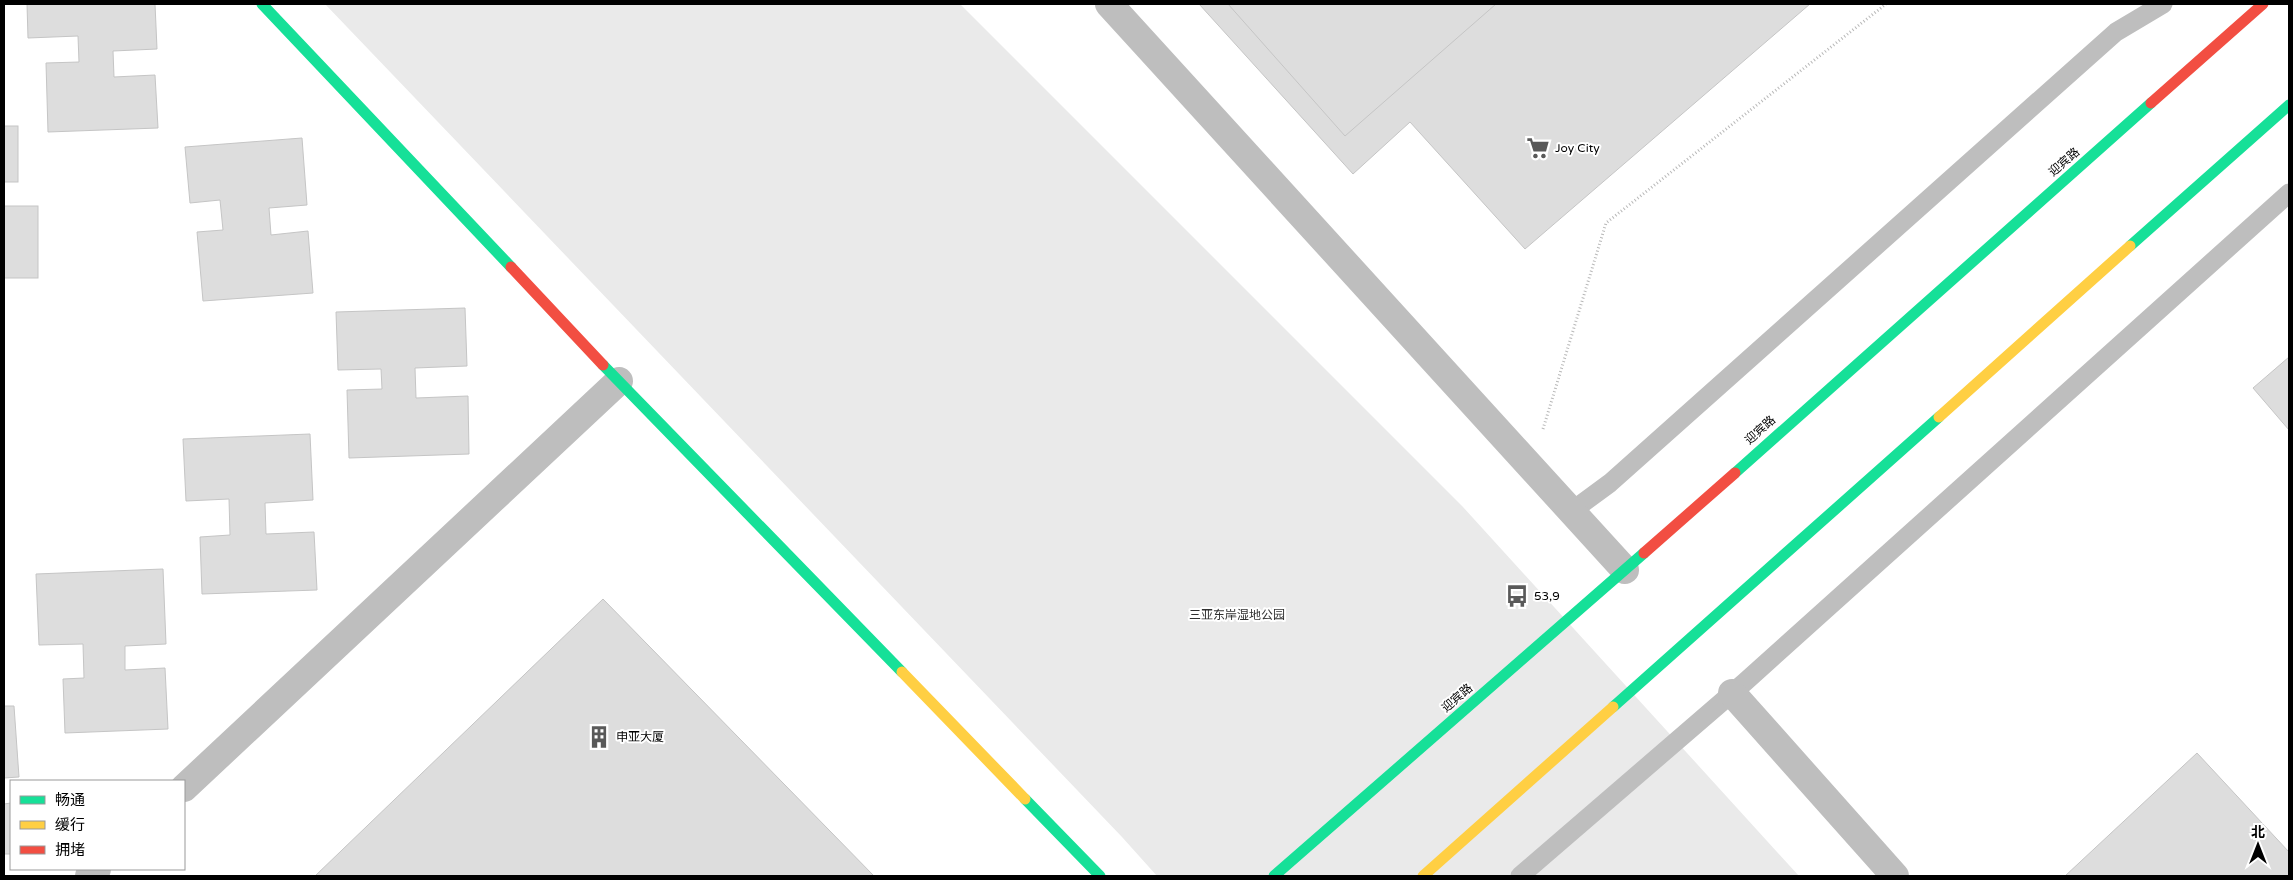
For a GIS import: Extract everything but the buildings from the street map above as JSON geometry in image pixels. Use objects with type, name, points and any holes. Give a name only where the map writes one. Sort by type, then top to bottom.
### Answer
[{"type":"main road","points":[[262,4],[619,381],[1100,876]]},
{"type":"main road","name":"迎宾路","points":[[1274,876],[1625,570],[2264,4]]},
{"type":"main road","points":[[1423,876],[2289,105]]},
{"type":"street","points":[[1109,4],[1625,570]]},
{"type":"street","points":[[185,787],[619,381]]},
{"type":"street","points":[[1732,693],[1895,876]]},
{"type":"lane","points":[[1572,511],[1610,483],[2116,32],[2163,4]]},
{"type":"lane","points":[[1520,876],[1732,693],[2289,193]]},
{"type":"path","points":[[1532,467],[1606,223],[1886,4]]},
{"type":"green space","name":"三亚东岸湿地公园","points":[[325,4],[960,4],[1463,507],[1799,876],[1157,876],[1122,837]]},
{"type":"traffic: fast","points":[[262,4],[511,267]]},
{"type":"traffic: fast","points":[[1735,473],[2151,103]]},
{"type":"traffic: fast","points":[[2130,246],[2289,105]]},
{"type":"traffic: fast","points":[[603,365],[902,672]]},
{"type":"traffic: fast","points":[[1613,707],[1939,417]]},
{"type":"traffic: fast","points":[[1274,876],[1644,553]]},
{"type":"traffic: fast","points":[[1025,799],[1100,876]]},
{"type":"traffic: slow","points":[[1939,417],[2130,246]]},
{"type":"traffic: slow","points":[[902,672],[1025,799]]},
{"type":"traffic: slow","points":[[1423,876],[1613,707]]},
{"type":"traffic: jam","points":[[2151,103],[2263,4]]},
{"type":"traffic: jam","points":[[511,267],[603,365]]},
{"type":"traffic: jam","points":[[1644,553],[1735,473]]},
{"type":"place","name":"Joy City","points":[[1538,148]]},
{"type":"place","name":"53,9","points":[[1517,596]]},
{"type":"place","name":"申亚大厦","points":[[599,737]]}]
